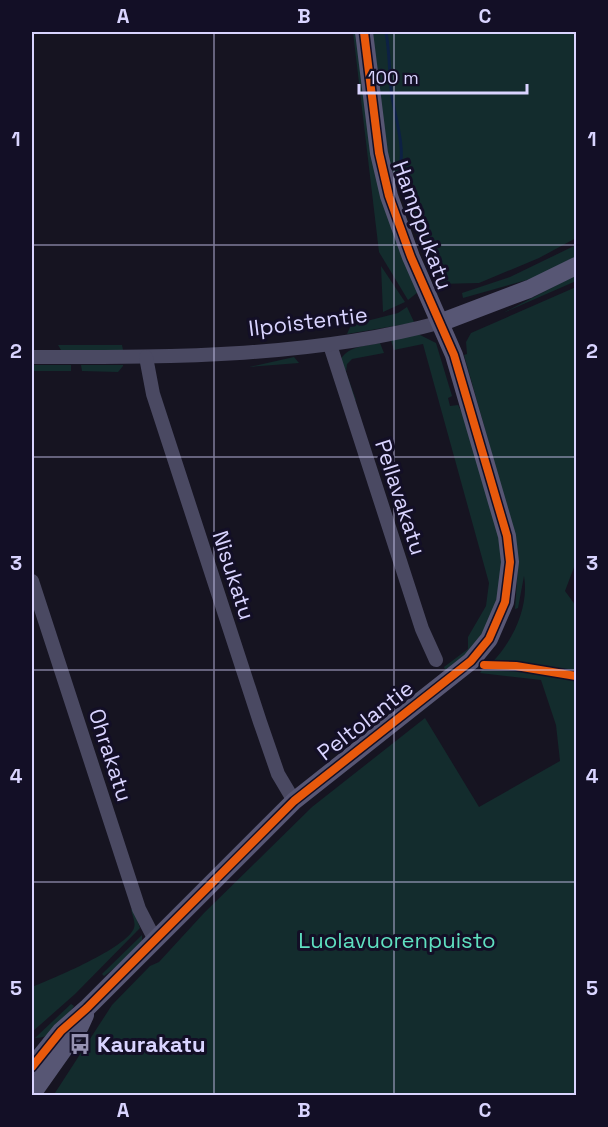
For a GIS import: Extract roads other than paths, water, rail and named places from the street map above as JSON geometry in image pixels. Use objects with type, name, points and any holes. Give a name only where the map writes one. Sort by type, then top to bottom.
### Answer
[{"type":"street","name":"Hamppukatu","points":[[364,32],[382,172],[411,257],[442,322]]},
{"type":"street","name":"Ilpoistentie","points":[[32,357],[146,357],[263,352],[330,345],[401,333],[442,322],[530,289],[576,266]]},
{"type":"street","name":"Peltolantie","points":[[32,1094],[39,1059],[75,1017],[87,1008],[294,801],[471,661],[489,639],[505,602],[510,562],[507,536],[470,405],[442,322]]},
{"type":"street","name":"Pellavakatu","points":[[330,345],[422,629],[436,660]]},
{"type":"street","name":"Nisukatu","points":[[146,357],[153,394],[260,722],[278,774],[294,801]]},
{"type":"street","name":"Ohrakatu","points":[[32,581],[139,909],[155,940]]},
{"type":"waterway","points":[[386,32],[392,97],[400,141],[400,166]]},
{"type":"place","name":"Kaurakatu","points":[[80,1044]]},
{"type":"park label","name":"Luolavuorenpuisto","points":[[397,940]]}]
